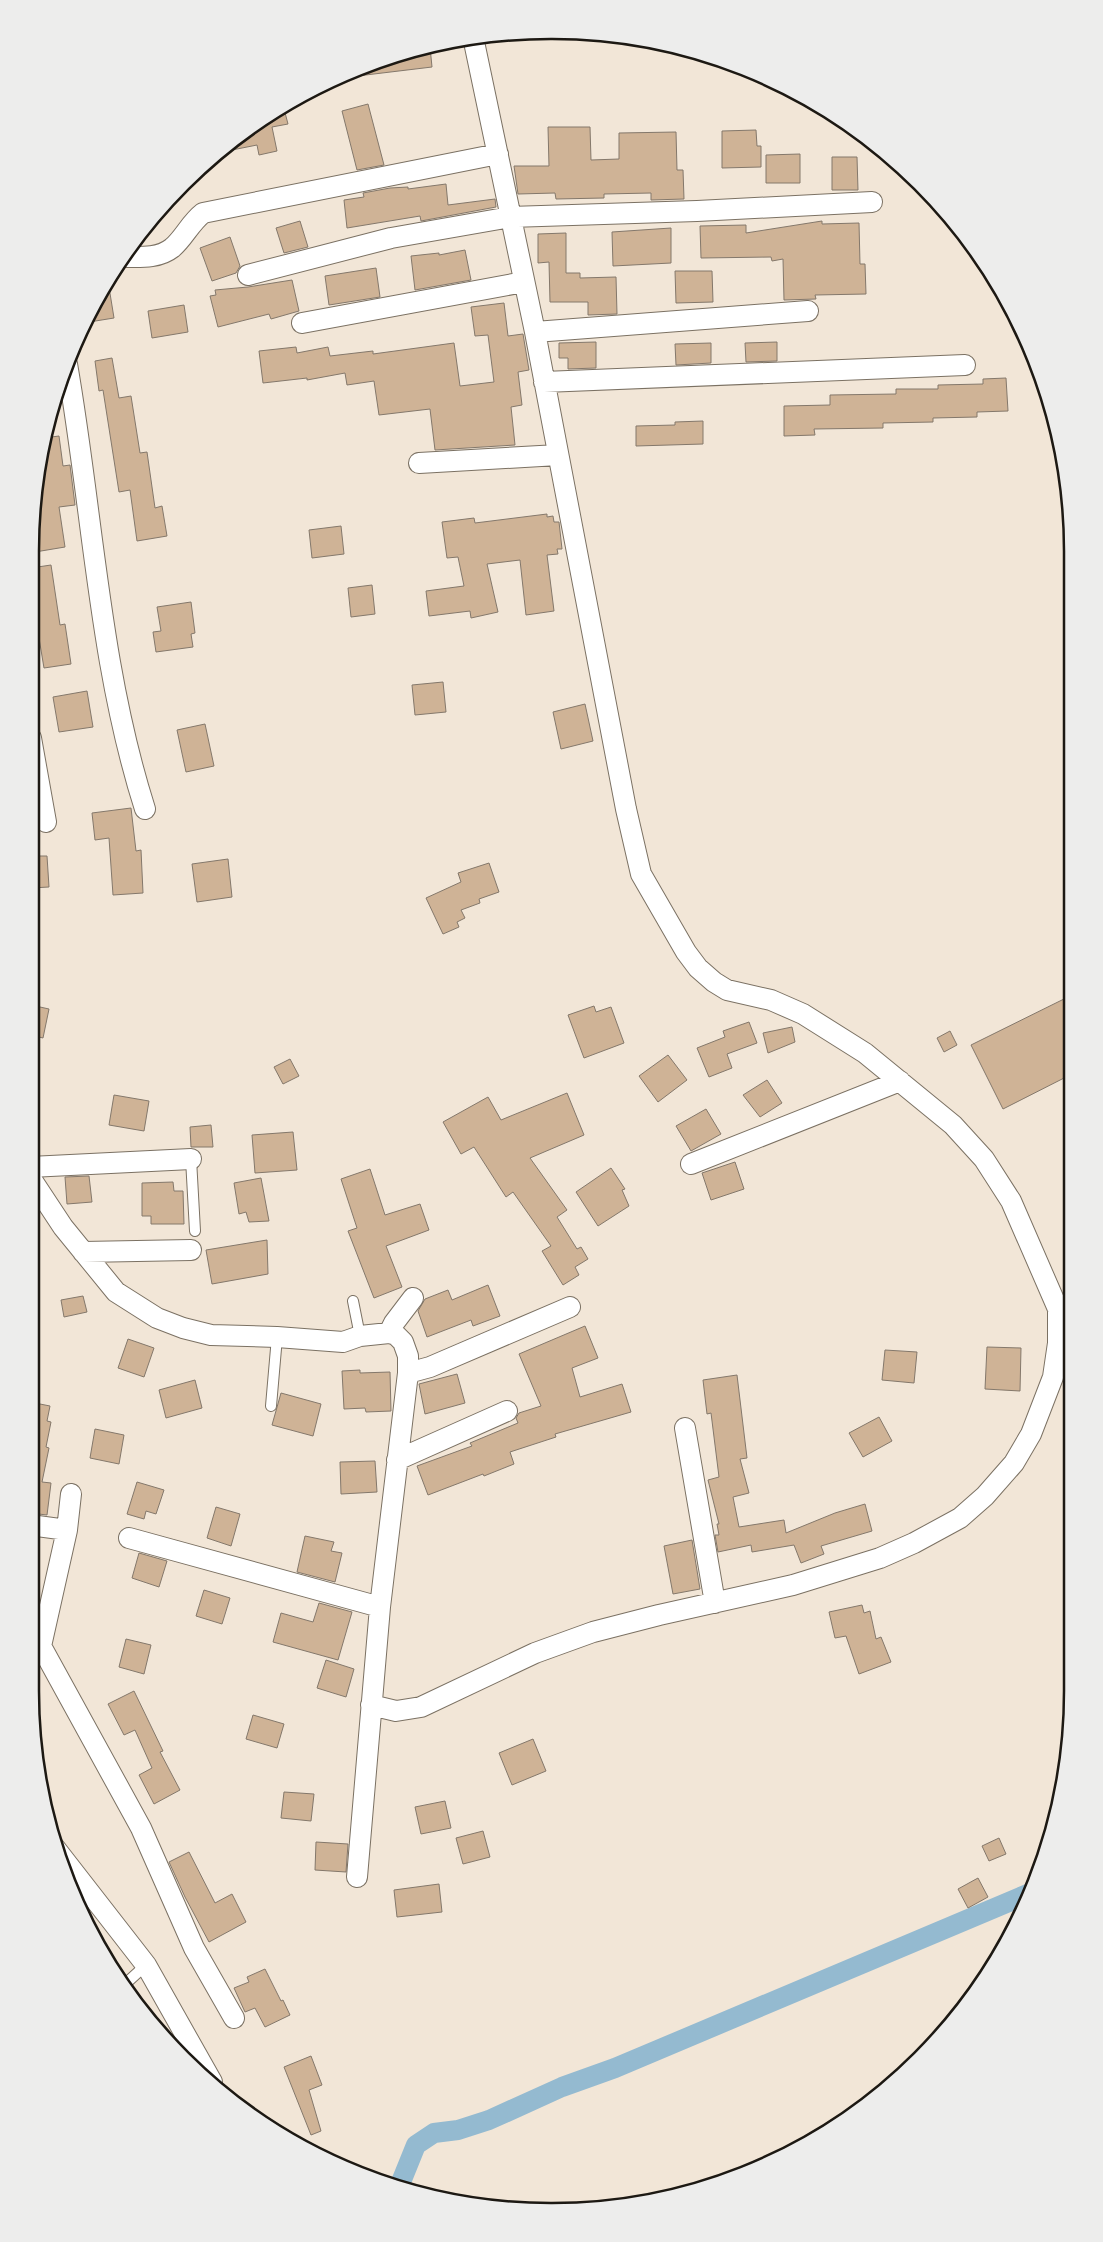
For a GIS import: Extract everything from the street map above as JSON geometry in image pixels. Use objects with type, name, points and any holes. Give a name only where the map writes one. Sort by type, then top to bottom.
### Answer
[{"type":"street","points":[[371,1705],[396,1711],[421,1707],[535,1653],[585,1635],[659,1615],[793,1585],[880,1558],[914,1543],[960,1518],[985,1496],[1014,1463],[1031,1434],[1053,1377],[1064,1310],[1011,1201],[984,1159],[953,1125],[865,1053],[803,1014],[771,1000],[727,990],[714,982],[698,968],[686,952],[641,874],[626,809],[535,332],[475,45]]},
{"type":"street","points":[[132,257],[150,258],[172,248],[194,220],[203,213],[498,154]]},
{"type":"street","points":[[248,275],[390,238],[510,217],[697,211],[872,202]]},
{"type":"street","points":[[302,324],[524,282]]},
{"type":"street","points":[[535,332],[808,311]]},
{"type":"street","points":[[544,382],[965,365]]},
{"type":"street","points":[[70,377],[88,502],[96,582],[106,641],[133,772],[146,809]]},
{"type":"street","points":[[418,463],[558,455]]},
{"type":"street","points":[[39,783],[46,822]]},
{"type":"street","points":[[691,1164],[900,1081]]},
{"type":"street","points":[[39,1167],[191,1159]]},
{"type":"street","points":[[39,1190],[64,1227],[116,1292],[157,1318],[211,1335],[343,1342],[360,1336],[389,1333],[396,1335],[403,1342],[408,1356],[408,1373],[380,1607],[357,1877]]},
{"type":"street","points":[[83,1252],[193,1240]]},
{"type":"street","points":[[389,1333],[394,1323],[413,1298]]},
{"type":"street","points":[[408,1373],[430,1367],[570,1307]]},
{"type":"street","points":[[397,1460],[508,1411]]},
{"type":"street","points":[[685,1428],[715,1603]]},
{"type":"street","points":[[39,1632],[67,1530],[71,1494]]},
{"type":"street","points":[[39,1527],[67,1530]]},
{"type":"street","points":[[129,1538],[380,1607]]},
{"type":"street","points":[[39,1653],[141,1828],[194,1948],[234,2018]]},
{"type":"street","points":[[72,1870],[146,1965],[203,2067]]},
{"type":"lane","points":[[191,1159],[193,1240]]},
{"type":"lane","points":[[353,1300],[360,1336]]},
{"type":"lane","points":[[272,1406],[277,1337]]},
{"type":"lane","points":[[129,1981],[146,1965]]},
{"type":"building","points":[[431,53],[432,67],[362,75]]},
{"type":"building","points":[[368,104],[384,165],[357,170],[342,111]]},
{"type":"building","points":[[285,113],[288,124],[272,127],[277,151],[259,155],[257,145],[233,150]]},
{"type":"building","points":[[548,127],[590,127],[591,160],[619,159],[619,133],[676,132],[677,170],[683,170],[684,199],[651,200],[651,193],[604,194],[604,198],[556,199],[555,193],[518,194],[514,166],[549,166]]},
{"type":"building","points":[[756,130],[757,146],[761,146],[761,167],[722,168],[722,131]]},
{"type":"building","points":[[800,154],[800,183],[766,183],[766,155]]},
{"type":"building","points":[[832,157],[857,157],[858,190],[832,190]]},
{"type":"building","points":[[446,184],[448,205],[495,199],[496,207],[421,221],[420,216],[347,228],[344,200],[364,197],[363,193],[390,188],[408,187],[408,189]]},
{"type":"building","points":[[300,221],[308,247],[284,253],[276,228]]},
{"type":"building","points":[[822,221],[822,224],[859,223],[860,264],[865,264],[866,294],[815,295],[816,299],[784,300],[783,259],[772,261],[771,257],[701,258],[700,226],[746,225],[746,233]]},
{"type":"building","points":[[671,228],[671,263],[613,266],[612,232]]},
{"type":"building","points":[[566,233],[566,273],[580,273],[580,278],[616,277],[617,314],[588,315],[588,302],[550,302],[549,262],[538,263],[538,234]]},
{"type":"building","points":[[230,237],[240,266],[236,273],[212,281],[200,248]]},
{"type":"building","points":[[465,250],[471,280],[415,290],[411,256],[439,253],[439,255]]},
{"type":"building","points":[[376,268],[380,297],[329,305],[325,276]]},
{"type":"building","points":[[675,271],[712,271],[713,302],[676,303]]},
{"type":"building","points":[[292,280],[299,311],[271,319],[269,314],[218,327],[210,296],[216,295],[215,290]]},
{"type":"building","points":[[110,291],[114,318],[94,321]]},
{"type":"building","points":[[504,303],[508,336],[523,334],[529,370],[518,372],[522,405],[511,407],[515,445],[435,450],[430,409],[379,415],[374,381],[347,385],[345,373],[307,380],[307,378],[263,383],[259,351],[296,347],[297,353],[328,347],[330,356],[373,351],[373,354],[454,343],[460,386],[494,382],[488,335],[475,336],[471,307]]},
{"type":"building","points":[[184,305],[188,332],[152,338],[148,311]]},
{"type":"building","points":[[596,342],[596,368],[568,369],[568,358],[559,358],[559,343]]},
{"type":"building","points":[[777,342],[777,361],[746,362],[745,343]]},
{"type":"building","points":[[711,343],[711,363],[676,365],[675,344]]},
{"type":"building","points":[[112,358],[119,398],[131,396],[140,453],[147,452],[155,508],[162,506],[167,536],[137,541],[130,490],[119,492],[103,390],[99,391],[95,361]]},
{"type":"building","points":[[1006,378],[1008,411],[977,412],[977,417],[933,418],[933,422],[883,423],[883,428],[814,429],[815,435],[784,436],[784,406],[830,405],[830,395],[896,394],[896,389],[938,389],[938,385],[983,384],[983,379]]},
{"type":"building","points":[[703,421],[703,444],[636,446],[636,426],[675,425],[675,422]]},
{"type":"building","points":[[59,436],[63,466],[70,465],[75,505],[59,507],[65,547],[39,551],[43,485],[52,437]]},
{"type":"building","points":[[547,514],[547,517],[553,516],[554,522],[559,522],[562,549],[557,549],[558,554],[547,555],[554,611],[526,615],[520,560],[487,564],[498,612],[471,618],[470,611],[429,616],[426,591],[464,586],[458,557],[447,558],[442,522],[474,518],[475,523]]},
{"type":"building","points":[[341,526],[344,554],[312,558],[309,530]]},
{"type":"building","points":[[51,565],[60,625],[65,624],[71,664],[44,668],[39,638],[39,567]]},
{"type":"building","points":[[372,585],[375,614],[351,617],[348,588]]},
{"type":"building","points":[[191,602],[195,633],[191,634],[193,647],[156,652],[153,632],[161,631],[157,607]]},
{"type":"building","points":[[443,682],[446,712],[415,715],[412,685]]},
{"type":"building","points":[[87,691],[93,727],[59,732],[53,697]]},
{"type":"building","points":[[585,704],[593,741],[561,749],[553,712]]},
{"type":"building","points":[[205,724],[214,766],[186,772],[177,730]]},
{"type":"building","points":[[131,808],[136,851],[141,850],[143,893],[113,895],[109,838],[95,840],[92,813]]},
{"type":"building","points":[[39,856],[47,856],[49,887],[39,888]]},
{"type":"building","points":[[228,859],[232,897],[197,902],[192,864]]},
{"type":"building","points":[[489,863],[499,892],[479,899],[480,903],[461,910],[465,918],[457,922],[459,927],[443,934],[426,898],[461,882],[458,873]]},
{"type":"building","points":[[1064,999],[1064,1078],[1003,1109],[971,1045]]},
{"type":"building","points":[[594,1006],[596,1012],[611,1007],[624,1043],[584,1058],[568,1015]]},
{"type":"building","points":[[39,1007],[49,1009],[43,1038],[39,1037]]},
{"type":"building","points":[[749,1022],[757,1043],[727,1054],[732,1068],[709,1077],[697,1048],[725,1037],[723,1031]]},
{"type":"building","points":[[792,1027],[795,1042],[768,1053],[763,1033]]},
{"type":"building","points":[[950,1031],[957,1045],[944,1052],[937,1038]]},
{"type":"building","points":[[668,1055],[687,1080],[658,1102],[639,1076]]},
{"type":"building","points":[[290,1059],[299,1076],[283,1084],[274,1067]]},
{"type":"building","points":[[767,1080],[782,1103],[760,1117],[743,1095]]},
{"type":"building","points":[[567,1093],[584,1135],[530,1158],[567,1210],[557,1217],[577,1249],[581,1247],[588,1259],[575,1267],[579,1275],[563,1285],[542,1251],[551,1246],[513,1192],[506,1197],[474,1147],[461,1154],[443,1122],[488,1097],[501,1120]]},
{"type":"building","points":[[114,1095],[149,1101],[144,1131],[109,1125]]},
{"type":"building","points":[[706,1109],[721,1134],[691,1151],[676,1126]]},
{"type":"building","points":[[211,1125],[213,1147],[191,1147],[190,1127]]},
{"type":"building","points":[[293,1132],[297,1170],[255,1173],[252,1135]]},
{"type":"building","points":[[735,1162],[744,1189],[711,1200],[702,1173]]},
{"type":"building","points":[[611,1168],[625,1189],[622,1190],[629,1206],[598,1226],[576,1192]]},
{"type":"building","points":[[370,1169],[385,1215],[420,1204],[429,1230],[386,1246],[402,1287],[374,1298],[348,1231],[357,1228],[341,1179]]},
{"type":"building","points":[[89,1176],[92,1202],[67,1204],[65,1177]]},
{"type":"building","points":[[261,1178],[269,1221],[249,1222],[246,1212],[239,1214],[234,1183]]},
{"type":"building","points":[[173,1182],[174,1191],[183,1191],[184,1224],[151,1224],[151,1216],[142,1216],[142,1183]]},
{"type":"building","points":[[267,1240],[268,1274],[212,1284],[206,1250]]},
{"type":"building","points":[[488,1285],[500,1316],[473,1326],[471,1320],[427,1337],[418,1311],[425,1299],[448,1290],[452,1300]]},
{"type":"building","points":[[83,1296],[87,1312],[64,1317],[61,1300]]},
{"type":"building","points":[[585,1326],[598,1358],[572,1368],[580,1397],[622,1384],[631,1412],[555,1434],[556,1437],[510,1452],[514,1464],[428,1495],[417,1466],[472,1446],[470,1443],[518,1423],[516,1418],[519,1413],[541,1406],[519,1354]]},
{"type":"building","points":[[128,1339],[154,1348],[144,1377],[118,1368]]},
{"type":"building","points":[[987,1347],[1021,1348],[1020,1391],[985,1389]]},
{"type":"building","points":[[885,1350],[917,1352],[914,1383],[882,1380]]},
{"type":"building","points":[[360,1370],[360,1373],[390,1372],[391,1411],[366,1412],[365,1408],[344,1409],[342,1371]]},
{"type":"building","points":[[457,1374],[465,1403],[425,1414],[419,1384]]},
{"type":"building","points":[[737,1375],[747,1458],[740,1459],[749,1493],[733,1497],[739,1527],[784,1520],[786,1533],[835,1513],[865,1504],[872,1531],[821,1546],[824,1554],[801,1563],[794,1545],[752,1552],[751,1545],[718,1552],[715,1535],[719,1535],[717,1524],[719,1524],[708,1480],[719,1477],[711,1413],[707,1414],[703,1380]]},
{"type":"building","points":[[195,1380],[202,1408],[166,1418],[159,1390]]},
{"type":"building","points":[[281,1393],[321,1404],[313,1436],[272,1425]]},
{"type":"building","points":[[39,1404],[50,1406],[47,1421],[51,1422],[46,1447],[49,1448],[42,1482],[51,1483],[47,1515],[39,1514]]},
{"type":"building","points":[[879,1417],[892,1441],[863,1457],[849,1433]]},
{"type":"building","points":[[95,1429],[124,1435],[119,1464],[90,1458]]},
{"type":"building","points":[[375,1461],[377,1492],[341,1494],[340,1462]]},
{"type":"building","points":[[137,1482],[164,1490],[156,1514],[146,1511],[144,1519],[127,1514]]},
{"type":"building","points":[[216,1507],[240,1514],[231,1546],[207,1538]]},
{"type":"building","points":[[305,1536],[334,1542],[331,1551],[342,1553],[335,1582],[297,1572]]},
{"type":"building","points":[[692,1540],[700,1589],[673,1594],[664,1546]]},
{"type":"building","points":[[139,1553],[167,1561],[159,1587],[132,1578]]},
{"type":"building","points":[[204,1590],[230,1598],[222,1624],[196,1616]]},
{"type":"building","points":[[319,1603],[352,1612],[338,1660],[273,1642],[281,1613],[313,1622]]},
{"type":"building","points":[[862,1605],[864,1613],[870,1611],[876,1639],[881,1637],[891,1662],[859,1674],[846,1636],[835,1638],[829,1612]]},
{"type":"building","points":[[126,1639],[151,1645],[144,1674],[119,1667]]},
{"type":"building","points":[[326,1660],[354,1669],[346,1697],[317,1688]]},
{"type":"building","points":[[134,1691],[163,1751],[160,1752],[180,1790],[154,1804],[139,1775],[152,1768],[135,1730],[124,1735],[108,1704]]},
{"type":"building","points":[[253,1715],[284,1724],[277,1748],[246,1739]]},
{"type":"building","points":[[533,1739],[546,1771],[512,1785],[499,1753]]},
{"type":"building","points":[[284,1792],[314,1794],[311,1821],[281,1818]]},
{"type":"building","points":[[445,1801],[451,1828],[421,1834],[415,1807]]},
{"type":"building","points":[[483,1831],[490,1857],[463,1864],[456,1838]]},
{"type":"building","points":[[999,1838],[1006,1854],[989,1861],[982,1846]]},
{"type":"building","points":[[316,1842],[348,1844],[346,1872],[315,1870]]},
{"type":"building","points":[[189,1852],[215,1903],[232,1894],[246,1922],[209,1942],[169,1862]]},
{"type":"building","points":[[978,1878],[988,1897],[968,1908],[958,1889]]},
{"type":"building","points":[[439,1884],[442,1912],[397,1917],[394,1890]]},
{"type":"building","points":[[265,1969],[290,2015],[265,2027],[255,2008],[245,2012],[234,1988],[249,1982],[247,1977]]},
{"type":"building","points":[[311,2056],[322,2085],[309,2090],[321,2131],[311,2135],[284,2067]]},
{"type":"waterway","points":[[402,2181],[416,2145],[434,2133],[458,2130],[489,2120],[562,2087],[615,2068],[1020,1897]]}]
